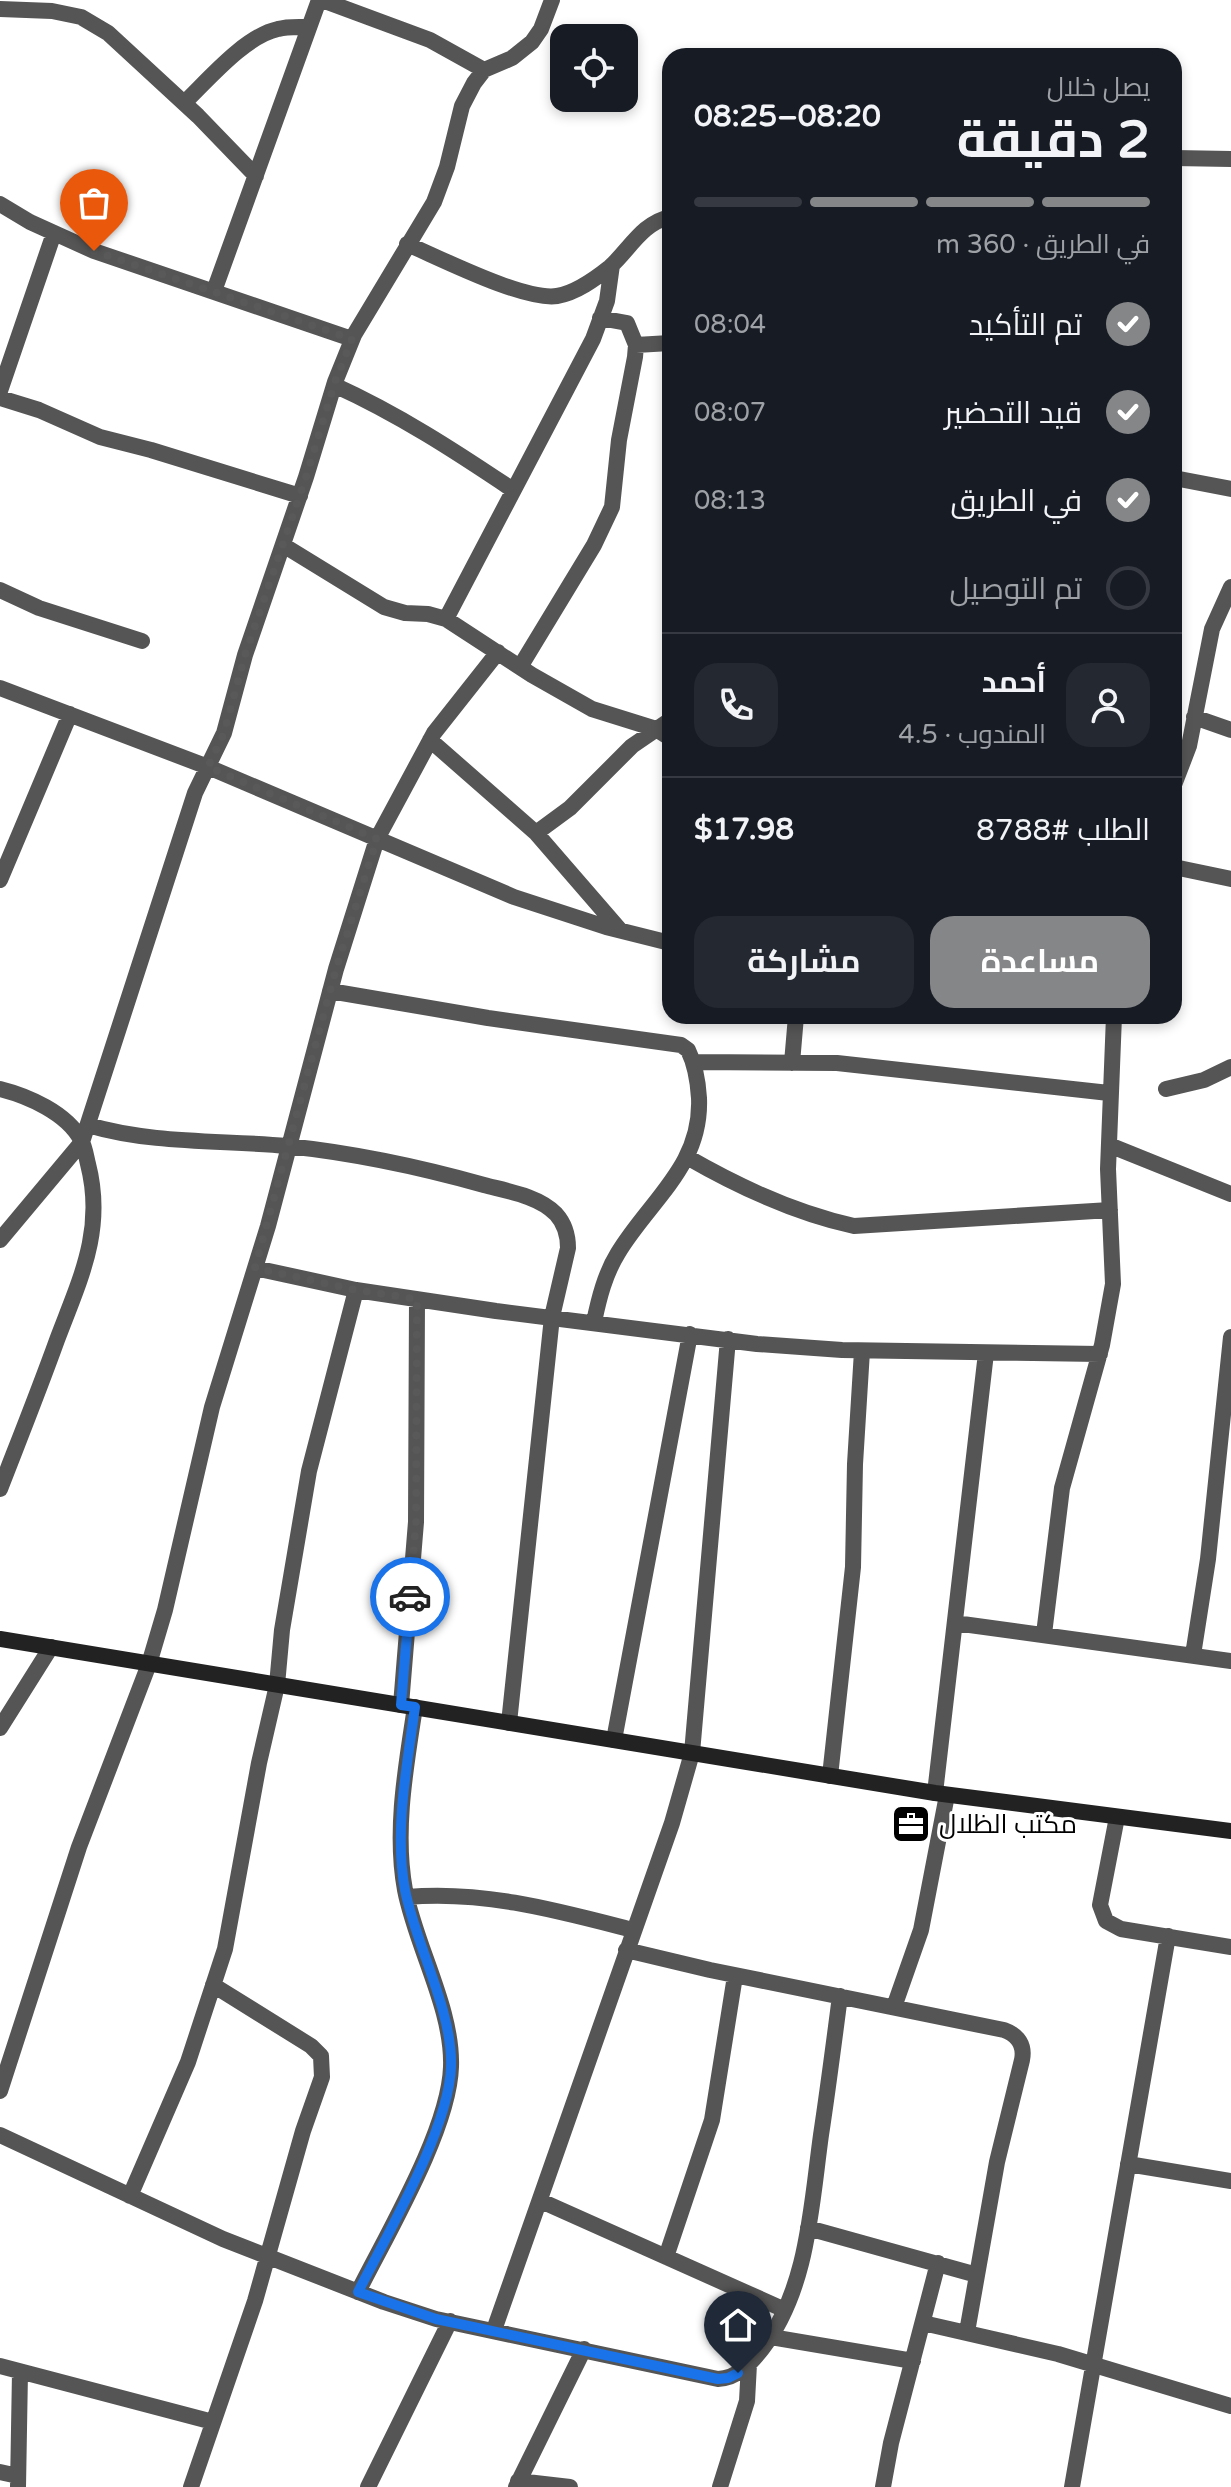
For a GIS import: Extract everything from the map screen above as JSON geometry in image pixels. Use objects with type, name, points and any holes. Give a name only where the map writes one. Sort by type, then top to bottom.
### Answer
[{"type":"street","points":[[214,291],[320,0],[430,40],[484,70]]},
{"type":"street","points":[[0,1240],[82,1142],[191,807],[224,733],[245,655],[352,339],[434,202],[447,167],[462,106],[474,83],[484,70],[512,58],[532,42],[541,29],[552,0]]},
{"type":"street","points":[[0,9],[52,11],[81,17],[108,33],[184,103],[256,176]]},
{"type":"street","points":[[184,103],[231,58],[262,35],[275,29],[309,27]]},
{"type":"street","points":[[1182,158],[1231,159]]},
{"type":"street","points":[[0,204],[94,251],[352,339]]},
{"type":"street","points":[[407,244],[519,290],[546,296],[574,290],[612,265],[644,230],[662,219]]},
{"type":"street","points":[[0,391],[54,233]]},
{"type":"street","points":[[446,619],[593,339],[609,292],[612,265]]},
{"type":"street","points":[[520,667],[594,545],[612,507],[619,440],[636,345],[627,323],[600,318]]},
{"type":"street","points":[[636,345],[662,343]]},
{"type":"street","points":[[334,385],[408,422],[513,490]]},
{"type":"street","points":[[0,398],[39,410],[100,437],[300,496]]},
{"type":"street","points":[[1182,480],[1231,489]]},
{"type":"street","points":[[283,545],[384,607],[446,619],[592,709],[662,728]]},
{"type":"street","points":[[1182,764],[1189,746],[1212,629],[1231,587]]},
{"type":"street","points":[[0,590],[39,608],[142,641]]},
{"type":"street","points":[[0,2091],[79,1847],[149,1664],[165,1610],[212,1407],[255,1268],[330,991],[377,839],[430,740],[456,702],[498,652]]},
{"type":"street","points":[[0,688],[208,767],[514,897],[662,941]]},
{"type":"street","points":[[0,880],[70,714]]},
{"type":"street","points":[[1194,717],[1231,730]]},
{"type":"street","points":[[536,833],[570,808],[632,746],[662,731]]},
{"type":"street","points":[[430,740],[536,833],[620,930]]},
{"type":"street","points":[[1182,869],[1231,879]]},
{"type":"street","points":[[330,991],[488,1018],[681,1045],[688,1050],[693,1062],[699,1113],[694,1140],[665,1191],[618,1252],[602,1288],[594,1322]]},
{"type":"street","points":[[792,1063],[795,1024]]},
{"type":"street","points":[[1044,1634],[1062,1488],[1100,1354],[1113,1284],[1109,1093],[1113,1024]]},
{"type":"street","points":[[693,1062],[837,1063],[1109,1093]]},
{"type":"street","points":[[1166,1089],[1204,1080],[1231,1067]]},
{"type":"street","points":[[0,1089],[31,1100],[57,1115],[73,1129],[82,1142],[95,1194],[95,1218],[88,1253],[0,1489]]},
{"type":"street","points":[[88,1125],[118,1134],[289,1146],[421,1167],[525,1196],[554,1212],[565,1228],[568,1248],[552,1317],[509,1723]]},
{"type":"street","points":[[1109,1145],[1231,1194]]},
{"type":"street","points":[[687,1157],[737,1186],[854,1226],[1110,1210]]},
{"type":"street","points":[[255,1268],[356,1290],[728,1339],[862,1351],[1100,1354]]},
{"type":"street","points":[[130,2196],[188,2062],[225,1949],[259,1763],[277,1685],[282,1630],[309,1471],[356,1290]]},
{"type":"street","points":[[358,2292],[427,2153],[440,2117],[451,2069],[444,2018],[407,1897],[403,1867],[403,1803],[416,1522],[417,1299]]},
{"type":"street","points":[[614,1740],[690,1334]]},
{"type":"street","points":[[1193,1655],[1208,1559],[1231,1337]]},
{"type":"street","points":[[494,2330],[672,1823],[692,1753],[728,1339]]},
{"type":"street","points":[[830,1776],[853,1567],[862,1351]]},
{"type":"street","points":[[894,2007],[921,1930],[941,1794],[955,1623],[986,1353]]},
{"type":"street","points":[[955,1623],[1231,1661]]},
{"type":"street","points":[[0,1639],[941,1794],[1231,1831]]},
{"type":"street","points":[[0,1728],[51,1647]]},
{"type":"street","points":[[1117,1817],[1100,1911],[1106,1921],[1121,1929],[1231,1947]]},
{"type":"street","points":[[407,1897],[433,1894],[542,1907],[633,1930]]},
{"type":"street","points":[[1072,2487],[1168,1936]]},
{"type":"street","points":[[626,1950],[735,1976],[1004,2030],[1016,2037],[1023,2050],[997,2162],[967,2332]]},
{"type":"street","points":[[666,2257],[712,2120],[735,1976]]},
{"type":"street","points":[[191,2487],[268,2257],[303,2131],[322,2077],[321,2056],[311,2046],[213,1985]]},
{"type":"street","points":[[0,2135],[223,2239],[358,2292],[450,2321],[718,2379],[728,2378],[749,2364],[771,2337],[785,2310],[801,2265],[840,1996]]},
{"type":"street","points":[[1128,2164],[1231,2181]]},
{"type":"street","points":[[541,2201],[785,2310]]},
{"type":"street","points":[[808,2228],[977,2275]]},
{"type":"street","points":[[883,2487],[891,2443],[938,2263]]},
{"type":"street","points":[[368,2487],[450,2321]]},
{"type":"street","points":[[923,2323],[1094,2364],[1231,2406]]},
{"type":"street","points":[[771,2337],[913,2361]]},
{"type":"street","points":[[570,2487],[517,2484],[584,2349]]},
{"type":"street","points":[[720,2487],[747,2401],[749,2364]]},
{"type":"street","points":[[0,2366],[213,2422]]},
{"type":"street","points":[[0,2472],[18,2482],[20,2372]]},
{"type":"way so far","points":[[94,251],[352,339],[245,655],[224,733],[208,767],[377,839],[336,969],[255,1268],[356,1290],[417,1299],[416,1522],[410,1597]]},
{"type":"place","name":"مكتب الظلال","points":[[911,1824]]},
{"type":"route","points":[[410,1597],[401,1705],[415,1707],[403,1803],[405,1891],[444,2018],[451,2069],[448,2089],[427,2153],[358,2292],[436,2319],[718,2379],[738,2373]]}]
